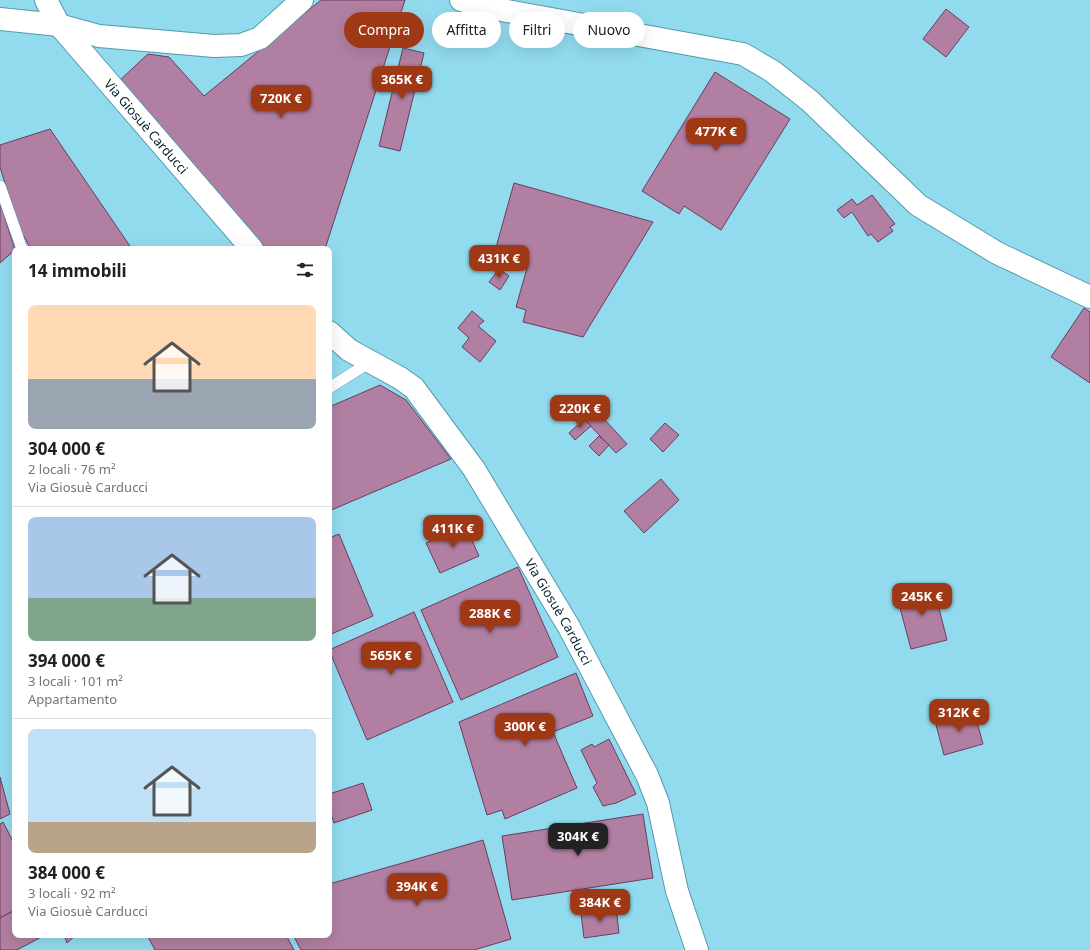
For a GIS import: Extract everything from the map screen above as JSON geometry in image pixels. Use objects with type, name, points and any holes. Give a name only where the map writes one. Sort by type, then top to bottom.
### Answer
[{"type":"street","name":"Via Giosuè Carducci","points":[[46,0],[59,25],[249,246]]},
{"type":"street","points":[[0,19],[59,25],[99,36],[214,46],[242,45],[260,38],[302,0]]},
{"type":"street","points":[[461,0],[485,7],[743,54],[772,71],[810,101],[918,205],[997,253],[1090,297]]},
{"type":"street","name":"Via Giosuè Carducci","points":[[332,335],[349,350],[400,378],[414,388],[474,469],[569,627],[646,775],[658,803],[677,891],[697,950]]},
{"type":"lane","points":[[0,186],[21,246]]},
{"type":"lane","points":[[332,386],[370,362]]},
{"type":"building","points":[[321,0],[405,0],[401,12],[344,12],[344,48],[390,48],[326,246],[263,246],[120,80],[148,54],[169,57],[204,96]]},
{"type":"building","points":[[946,9],[969,27],[946,57],[923,39]]},
{"type":"building","points":[[403,48],[424,53],[400,151],[379,146]]},
{"type":"building","points":[[715,72],[790,119],[721,230],[684,206],[679,214],[642,191]]},
{"type":"building","points":[[50,129],[130,246],[29,246],[19,228],[0,167],[0,145]]},
{"type":"building","points":[[514,183],[653,222],[583,337],[523,322],[526,310],[516,307],[529,261],[495,251]]},
{"type":"building","points":[[872,195],[895,224],[890,227],[893,231],[878,242],[871,234],[868,236],[852,212],[844,218],[837,210],[852,199],[857,205]]},
{"type":"building","points":[[0,202],[14,246],[12,246],[12,253],[0,263]]},
{"type":"building","points":[[499,269],[509,276],[500,290],[489,282]]},
{"type":"building","points":[[1084,308],[1090,312],[1090,383],[1051,357]]},
{"type":"building","points":[[472,311],[484,321],[478,326],[496,341],[480,362],[462,347],[469,338],[458,328]]},
{"type":"building","points":[[380,385],[406,400],[451,459],[332,510],[332,406]]},
{"type":"building","points":[[595,409],[627,444],[616,453],[584,419]]},
{"type":"building","points":[[584,419],[591,426],[575,440],[569,433]]},
{"type":"building","points":[[665,423],[679,435],[663,452],[650,439]]},
{"type":"building","points":[[599,436],[609,445],[599,456],[589,446]]},
{"type":"building","points":[[661,479],[679,500],[644,533],[624,511]]},
{"type":"building","points":[[465,525],[479,556],[440,573],[426,543]]},
{"type":"building","points":[[339,534],[373,616],[332,634],[332,537]]},
{"type":"building","points":[[518,567],[558,657],[461,700],[421,610]]},
{"type":"building","points":[[933,585],[947,640],[911,649],[896,593]]},
{"type":"building","points":[[414,612],[453,702],[367,740],[332,657],[332,649]]},
{"type":"building","points":[[576,673],[593,716],[553,732],[577,788],[505,819],[502,810],[487,815],[459,722]]},
{"type":"building","points":[[974,711],[983,744],[944,755],[935,721]]},
{"type":"building","points":[[609,739],[636,794],[616,803],[603,806],[593,787],[597,783],[581,750],[592,744],[594,747]]},
{"type":"building","points":[[0,777],[10,814],[0,819]]},
{"type":"building","points":[[363,783],[372,810],[334,823],[332,817],[332,793]]},
{"type":"building","points":[[643,814],[653,878],[512,900],[502,836]]},
{"type":"building","points":[[3,822],[12,839],[12,912],[0,918],[0,824]]},
{"type":"building","points":[[483,840],[511,939],[474,950],[301,950],[295,938],[332,938],[332,883]]},
{"type":"building","points":[[616,907],[619,933],[584,938],[581,913]]},
{"type":"building","points":[[12,912],[12,938],[39,938],[17,950],[0,950],[0,918]]},
{"type":"building","points":[[65,938],[73,938],[67,943]]},
{"type":"building","points":[[149,938],[288,938],[294,950],[155,950]]}]
